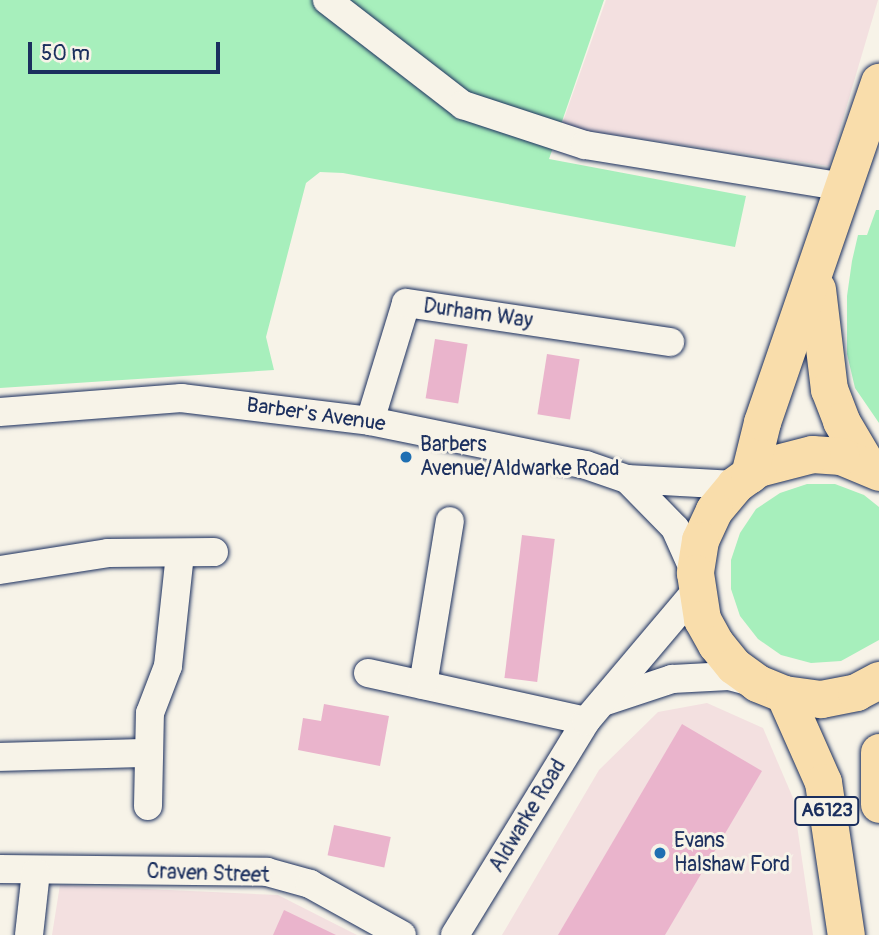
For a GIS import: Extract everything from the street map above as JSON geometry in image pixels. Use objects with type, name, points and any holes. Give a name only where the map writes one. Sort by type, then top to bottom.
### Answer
[{"type":"main road","points":[[742,480],[816,274],[879,82]]},
{"type":"main road","points":[[816,274],[819,335],[829,389],[841,421],[873,468]]},
{"type":"main road","points":[[873,468],[812,454],[785,458],[742,480],[714,510],[700,540],[695,582],[702,619],[716,644],[734,666],[771,689],[821,699],[856,692],[879,680]]},
{"type":"main road","name":"A6123","points":[[771,689],[822,782],[846,935]]},
{"type":"main road","name":"A6123","points":[[879,752],[879,804]]},
{"type":"street","points":[[327,0],[463,105],[585,145],[845,187]]},
{"type":"street","name":"Durham Way","points":[[370,421],[406,303],[670,342]]},
{"type":"street","name":"Barber's Avenue","points":[[0,412],[181,398],[370,421],[586,466],[627,479],[742,480]]},
{"type":"street","name":"Barber's Avenue","points":[[627,479],[675,528],[695,582]]},
{"type":"street","points":[[423,685],[450,521]]},
{"type":"street","points":[[0,570],[108,553],[214,552]]},
{"type":"street","points":[[148,806],[147,753],[150,713],[168,666],[180,554]]},
{"type":"street","name":"Aldwarke Road","points":[[456,935],[586,721],[607,701],[695,582]]},
{"type":"street","points":[[368,673],[586,721]]},
{"type":"street","name":"Aldwarke Road","points":[[607,701],[671,679],[729,676],[771,689]]},
{"type":"street","points":[[0,757],[147,753]]},
{"type":"street","name":"Craven Street","points":[[0,869],[36,872],[267,872],[310,884],[402,935]]},
{"type":"street","points":[[29,935],[36,872]]},
{"type":"shaded area","points":[[606,0],[878,0],[829,166],[561,127]]},
{"type":"shaded area","points":[[707,703],[763,728],[793,798],[813,935],[502,935],[599,770],[658,712]]},
{"type":"shaded area","points":[[60,885],[278,895],[357,935],[52,935]]},
{"type":"green space","points":[[0,0],[604,0],[549,159],[746,196],[735,247],[343,173],[320,172],[306,183],[266,337],[274,370],[0,388]]},
{"type":"green space","points":[[876,210],[879,210],[879,423],[855,388],[847,354],[847,296],[852,261],[858,235],[867,235]]},
{"type":"green space","points":[[807,484],[835,484],[864,495],[879,507],[879,640],[841,661],[811,663],[781,655],[758,639],[740,616],[731,589],[731,560],[740,533],[756,509],[780,493]]},
{"type":"building","points":[[435,339],[468,344],[458,403],[426,398]]},
{"type":"building","points":[[547,354],[580,359],[570,419],[537,414]]},
{"type":"building","points":[[522,535],[555,539],[537,682],[504,678]]},
{"type":"building","points":[[324,704],[389,716],[380,766],[298,750],[303,718],[321,721]]},
{"type":"building","name":"Evans Halshaw Ford","points":[[682,724],[762,771],[665,935],[558,935]]},
{"type":"building","points":[[334,825],[391,837],[384,867],[328,855]]},
{"type":"building","points":[[284,910],[336,935],[273,935]]},
{"type":"place","name":"Barbers Avenue/Aldwarke Road","points":[[406,457]]},
{"type":"place","name":"Evans Halshaw Ford","points":[[660,853]]}]
